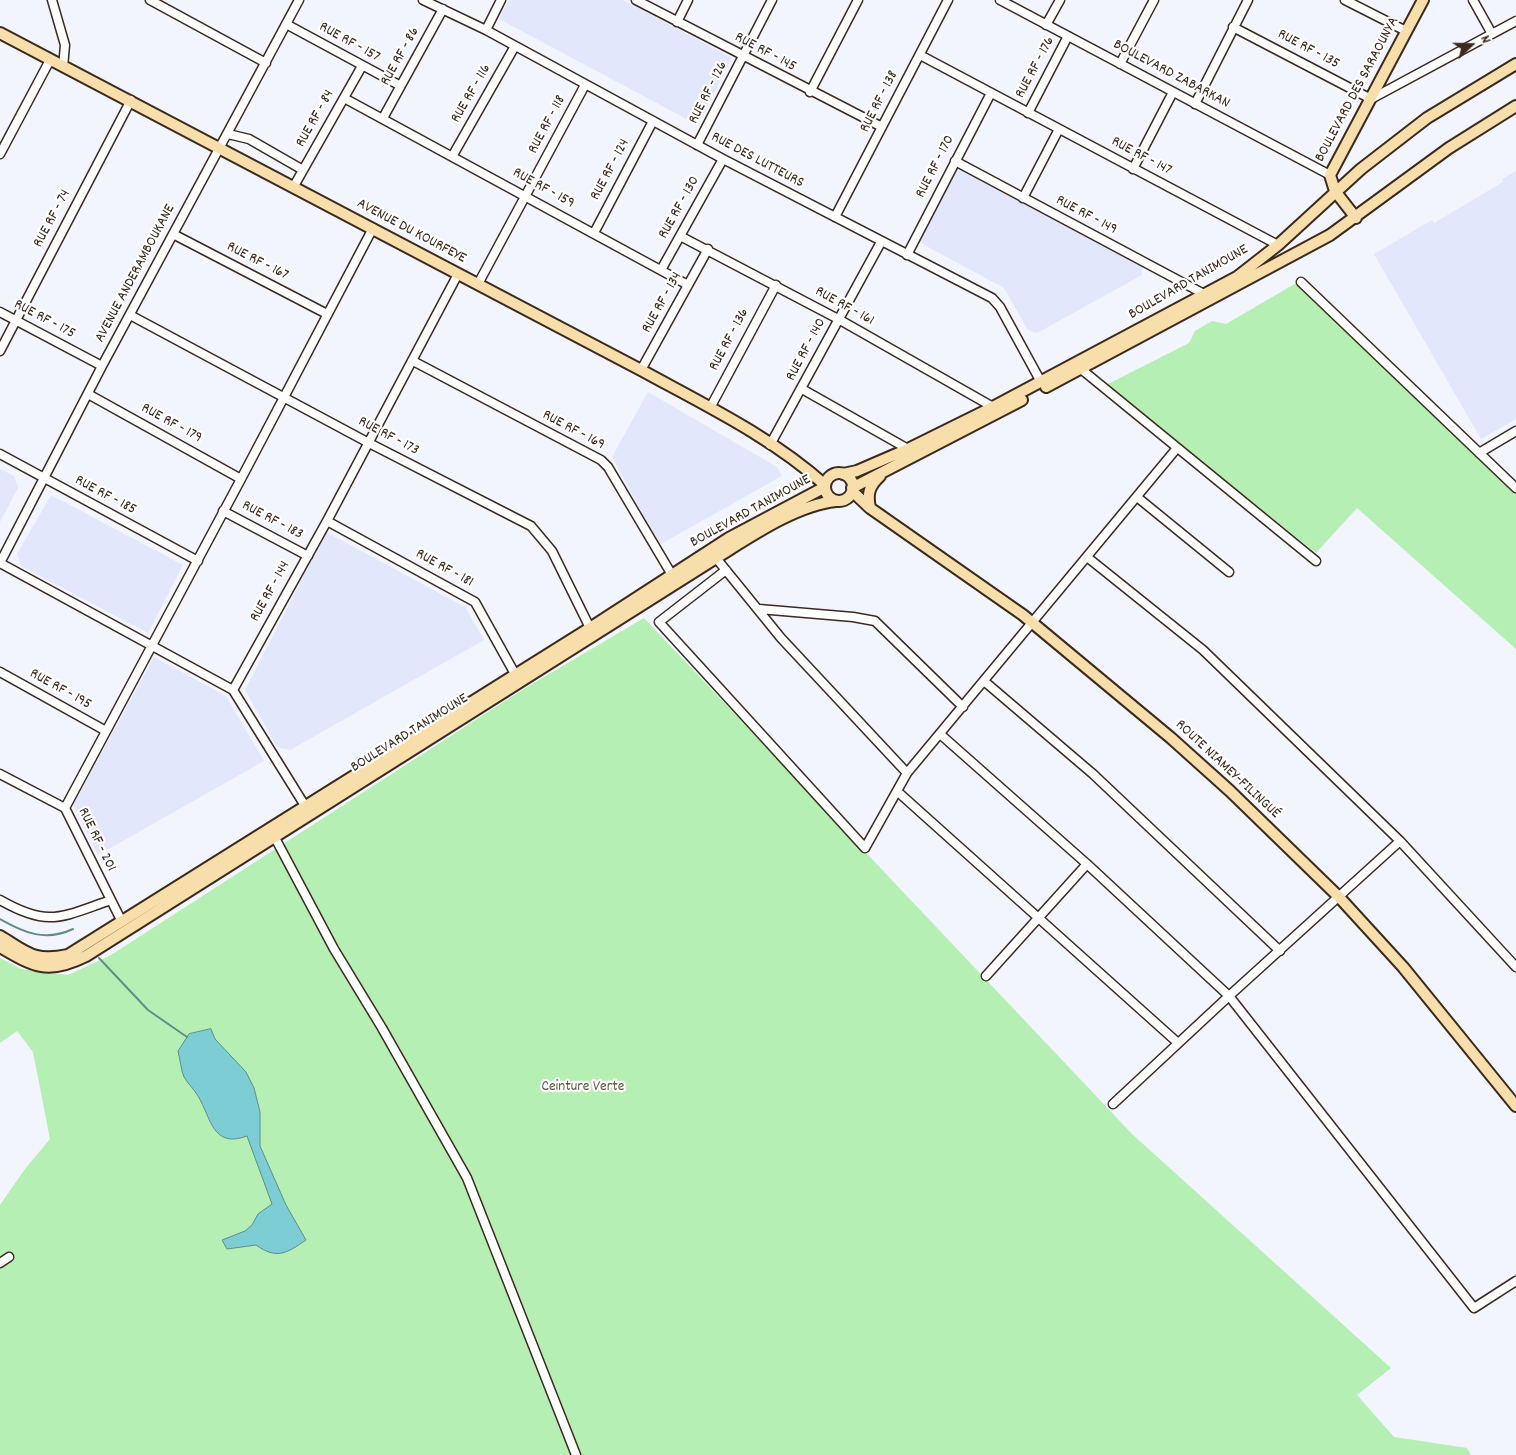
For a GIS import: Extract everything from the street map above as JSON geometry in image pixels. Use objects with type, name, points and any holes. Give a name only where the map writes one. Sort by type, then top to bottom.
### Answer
[{"type":"main road","name":"BOULEVARD DES SARAOUNYA","points":[[1356,218],[1335,191],[1330,175],[1423,0]]},
{"type":"main road","name":"AVENUE DU KOURFEYE","points":[[0,33],[221,147],[641,370],[710,408],[804,466],[825,486]]},
{"type":"main road","name":"BOULEVARD TANIMOUNE","points":[[839,474],[857,471],[908,449],[993,407],[1247,270],[1278,245],[1335,191],[1427,118],[1516,64]]},
{"type":"main road","name":"BOULEVARD TANIMOUNE","points":[[852,490],[1297,254],[1356,218],[1449,148],[1516,106]]},
{"type":"main road","name":"AVENUE DU KOURFEYE","points":[[804,466],[839,474]]},
{"type":"main road","points":[[870,508],[868,497],[870,489],[887,470]]},
{"type":"main road","points":[[839,474],[850,479],[852,490],[847,498],[838,501],[828,496],[825,486],[828,479],[839,474]]},
{"type":"main road","name":"BOULEVARD TANIMOUNE","points":[[309,813],[515,674],[538,665],[590,628],[742,530],[825,486]]},
{"type":"main road","name":"ROUTE NIAMEY-FILINGUÉ","points":[[852,490],[870,508],[939,555],[1032,623],[1171,738],[1230,791],[1339,897],[1403,967],[1516,1106]]},
{"type":"main road","name":"BOULEVARD TANIMOUNE","points":[[0,936],[29,954],[48,959],[68,954],[309,813],[538,665],[716,558],[779,522],[825,502],[838,501]]},
{"type":"main road","name":"ROUTE NIAMEY-FILINGUÉ","points":[[838,501],[870,508]]},
{"type":"main road","name":"BOULEVARD TANIMOUNE","points":[[0,947],[37,966],[49,968],[68,966],[124,934],[272,833]]},
{"type":"street","points":[[52,0],[65,45],[63,67]]},
{"type":"street","points":[[150,0],[266,62]]},
{"type":"street","name":"AVENUE ANDERAMBOUKANE","points":[[0,563],[102,366],[300,0]]},
{"type":"street","name":"RUE DES LUTTEURS","points":[[424,0],[486,30],[723,159],[997,302],[1041,382]]},
{"type":"street","points":[[486,30],[501,0]]},
{"type":"street","name":"RUE RF - 145","points":[[636,0],[882,128]]},
{"type":"street","points":[[677,22],[688,0]]},
{"type":"street","name":"RUE RF - 126","points":[[697,145],[772,0]]},
{"type":"street","points":[[810,92],[858,0]]},
{"type":"street","name":"RUE RF - 138","points":[[835,217],[948,0]]},
{"type":"street","name":"BOULEVARD ZABARKAN","points":[[1000,0],[1330,175]]},
{"type":"street","points":[[1046,25],[1060,0]]},
{"type":"street","points":[[1120,64],[1154,0]]},
{"type":"street","points":[[1195,104],[1248,0]]},
{"type":"street","points":[[1345,0],[1406,32]]},
{"type":"street","points":[[1473,0],[1492,34]]},
{"type":"street","name":"RUE RF - 86","points":[[383,118],[399,85],[443,10]]},
{"type":"street","points":[[1370,99],[1516,21]]},
{"type":"street","name":"RUE RF - 157","points":[[286,24],[399,85]]},
{"type":"street","name":"RUE RF - 135","points":[[1233,27],[1370,99]]},
{"type":"street","name":"RUE RF - 176","points":[[1028,113],[1068,36]]},
{"type":"street","name":"RUE RF - 116","points":[[453,155],[515,46]]},
{"type":"street","name":"RUE RF - 147","points":[[920,55],[1278,245]]},
{"type":"street","points":[[0,154],[3,143],[50,60]]},
{"type":"street","name":"RUE RF - 84","points":[[294,186],[362,66]]},
{"type":"street","name":"RUE RF - 118","points":[[478,284],[585,85]]},
{"type":"street","points":[[1133,169],[1173,92]]},
{"type":"street","name":"RUE RF - 170","points":[[907,255],[991,93]]},
{"type":"street","name":"RUE RF - 159","points":[[344,98],[453,155],[688,285]]},
{"type":"street","name":"RUE RF - 74","points":[[0,352],[131,100]]},
{"type":"street","name":"RUE RF - 124","points":[[594,233],[653,121]]},
{"type":"street","points":[[1022,198],[1059,129]]},
{"type":"street","points":[[228,134],[249,139],[304,170]]},
{"type":"street","name":"RUE RF - 130","points":[[661,270],[723,159]]},
{"type":"street","name":"RUE RF - 149","points":[[955,161],[1204,294]]},
{"type":"street","points":[[65,808],[223,511],[242,479],[372,228]]},
{"type":"street","name":"RUE RF - 167","points":[[173,234],[327,314]]},
{"type":"street","name":"RUE RF - 161","points":[[680,236],[776,285],[993,407]]},
{"type":"street","name":"RUE RF - 140","points":[[770,445],[881,242]]},
{"type":"street","name":"RUE RF - 134","points":[[641,370],[708,249]]},
{"type":"street","name":"RUE RF - 144","points":[[233,690],[327,521],[458,274]]},
{"type":"street","points":[[1301,282],[1516,488]]},
{"type":"street","name":"RUE RF - 136","points":[[710,408],[776,285]]},
{"type":"street","name":"RUE RF - 175","points":[[0,312],[102,366]]},
{"type":"street","name":"RUE RF - 173","points":[[130,315],[369,443],[531,526],[552,551],[590,628]]},
{"type":"street","name":"RUE RF - 169","points":[[413,361],[608,466],[672,575]]},
{"type":"street","points":[[1081,369],[1316,561]]},
{"type":"street","points":[[802,389],[908,449]]},
{"type":"street","name":"RUE RF - 179","points":[[88,394],[242,479]]},
{"type":"street","points":[[1479,452],[1516,431]]},
{"type":"street","points":[[726,570],[659,622],[865,848],[907,773],[1178,448]]},
{"type":"street","name":"RUE RF - 185","points":[[0,454],[198,560]]},
{"type":"street","points":[[1137,497],[1229,572]]},
{"type":"street","name":"RUE RF - 183","points":[[223,511],[308,556]]},
{"type":"street","name":"RUE RF - 181","points":[[327,521],[475,602],[515,674]]},
{"type":"street","points":[[1087,557],[1203,650],[1400,842],[1516,967]]},
{"type":"street","points":[[716,558],[781,638],[907,773]]},
{"type":"street","points":[[0,563],[233,690],[309,813]]},
{"type":"street","points":[[759,609],[853,617],[875,621],[963,707]]},
{"type":"street","name":"RUE RF - 195","points":[[0,672],[106,731]]},
{"type":"street","points":[[984,681],[1093,774],[1280,951]]},
{"type":"street","points":[[940,734],[1087,864],[1229,996],[1474,1308],[1516,1281]]},
{"type":"street","name":"RUE RF - 201","points":[[0,774],[65,808],[122,922]]},
{"type":"street","points":[[898,792],[1178,1044]]},
{"type":"street","points":[[272,833],[334,949],[382,1028],[467,1178],[576,1455]]},
{"type":"street","points":[[1113,1104],[1229,996],[1400,842]]},
{"type":"street","points":[[986,976],[1087,864]]},
{"type":"street","points":[[0,900],[20,911],[46,918],[67,915],[111,900]]},
{"type":"street","points":[[0,1263],[9,1257]]},
{"type":"shaded area","points":[[509,0],[623,0],[732,58],[698,125],[499,19]]},
{"type":"shaded area","points":[[956,165],[1142,264],[1142,275],[1037,333],[1028,330],[1004,288],[917,241]]},
{"type":"shaded area","points":[[1516,171],[1516,419],[1481,439],[1374,254],[1432,220],[1434,223],[1503,182],[1502,179]]},
{"type":"shaded area","points":[[648,392],[777,467],[782,476],[659,545],[612,457]]},
{"type":"shaded area","points":[[0,469],[14,476],[18,488],[0,522]]},
{"type":"shaded area","points":[[51,495],[183,565],[148,633],[21,566],[17,554]]},
{"type":"shaded area","points":[[326,532],[465,607],[484,640],[290,750],[277,747],[245,690]]},
{"type":"shaded area","points":[[154,657],[226,696],[264,761],[98,855],[73,805]]},
{"type":"green space","points":[[1298,282],[1516,494],[1516,649],[1357,508],[1316,553],[1106,385],[1189,343],[1195,331],[1212,321],[1226,324]]},
{"type":"green space","name":"Ceinture Verte","points":[[644,618],[1132,1134],[1391,1368],[1357,1395],[1394,1437],[1467,1448],[1471,1455],[0,1455],[0,1205],[25,1169],[50,1139],[33,1052],[17,1031],[0,1043],[0,958],[21,969],[68,975],[111,955],[522,690]]},
{"type":"water","points":[[211,1029],[215,1039],[246,1072],[254,1088],[260,1112],[260,1146],[286,1205],[306,1240],[282,1253],[263,1250],[256,1245],[227,1249],[222,1240],[245,1231],[252,1225],[258,1214],[272,1204],[247,1136],[235,1139],[220,1135],[214,1129],[198,1096],[183,1074],[178,1051],[189,1034]]},
{"type":"waterway","points":[[0,919],[35,934],[53,935],[73,929]]},
{"type":"waterway","points":[[99,958],[148,1010],[187,1037]]}]
